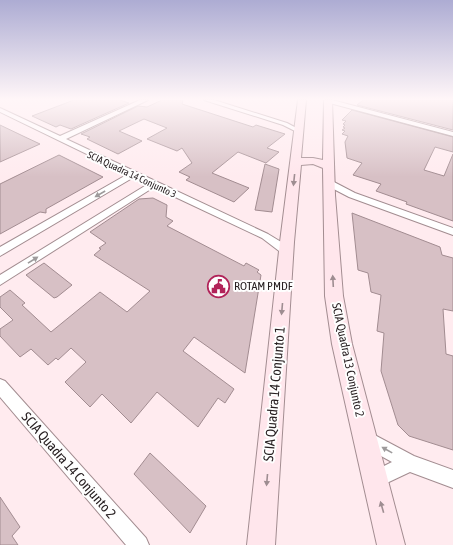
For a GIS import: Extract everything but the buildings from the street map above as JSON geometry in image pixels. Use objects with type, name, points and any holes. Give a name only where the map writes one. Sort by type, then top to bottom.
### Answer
[{"type":"main road","name":"SCIA Quadra 13 Conjunto 2","points":[[328,125],[329,189],[334,296],[342,344],[391,545]]},
{"type":"main road","points":[[287,242],[299,127]]},
{"type":"main road","points":[[297,149],[315,154],[328,151]]},
{"type":"main road","points":[[296,163],[309,160],[317,161],[329,167]]},
{"type":"main road","name":"SCIA Quadra 14 Conjunto 1","points":[[261,545],[287,242]]},
{"type":"street","name":"SCIA Quadra 14 Conjunto 3","points":[[31,125],[265,236],[287,242]]},
{"type":"street","points":[[59,139],[89,125]]},
{"type":"street","points":[[292,125],[299,127]]},
{"type":"street","points":[[418,125],[453,134]]},
{"type":"street","points":[[0,252],[134,174]]},
{"type":"street","points":[[0,281],[153,184]]},
{"type":"street","points":[[329,189],[352,195],[453,232]]},
{"type":"street","points":[[265,236],[287,242]]},
{"type":"street","name":"SCIA Quadra 14 Conjunto 2","points":[[0,386],[139,545]]},
{"type":"street","points":[[369,458],[410,463],[453,479]]},
{"type":"street","points":[[369,458],[410,463]]},
{"type":"place","name":"ROTAM PMDF","points":[[218,286]]}]
